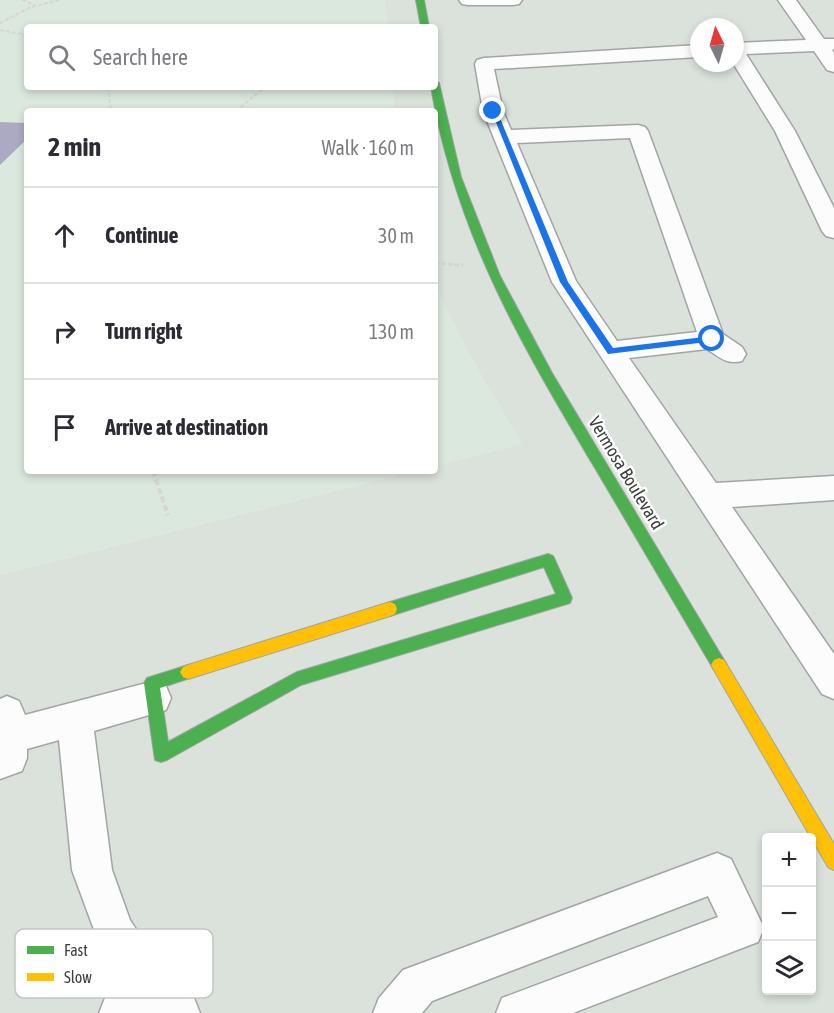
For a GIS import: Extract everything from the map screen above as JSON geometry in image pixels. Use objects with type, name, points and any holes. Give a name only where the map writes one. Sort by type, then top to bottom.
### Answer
[{"type":"main road","points":[[420,0],[424,24]]},
{"type":"main road","name":"Vermosa Boulevard","points":[[436,90],[442,126],[459,187],[486,258],[505,297],[552,384],[834,861]]},
{"type":"main road","points":[[548,560],[565,598],[297,679],[161,754],[154,698],[153,683],[548,560]]},
{"type":"street","points":[[468,0],[513,0]]},
{"type":"street","points":[[787,0],[827,45],[834,66]]},
{"type":"street","points":[[744,50],[827,45]]},
{"type":"street","points":[[690,52],[484,63],[493,111],[564,282],[834,682]]},
{"type":"street","points":[[744,65],[785,131],[834,231]]},
{"type":"street","points":[[504,137],[643,126],[723,347],[610,351]]},
{"type":"street","points":[[708,496],[834,488]]},
{"type":"street","points":[[3,738],[154,698]]},
{"type":"street","points":[[75,720],[92,870],[113,929]]},
{"type":"street","points":[[394,1013],[418,985],[717,873],[744,928],[517,1013]]},
{"type":"street","points":[[133,999],[179,1013]]},
{"type":"path","points":[[22,0],[36,6]]},
{"type":"path","points":[[0,23],[36,6],[60,0]]},
{"type":"path","points":[[0,30],[24,34]]},
{"type":"path","points":[[108,90],[111,108]]},
{"type":"path","points":[[240,108],[261,90]]},
{"type":"path","points":[[154,474],[168,515]]},
{"type":"shaded area","points":[[0,0],[384,0],[388,24],[24,24],[24,90],[393,90],[394,108],[24,108],[24,123],[0,122]]},
{"type":"shaded area","points":[[384,0],[834,0],[834,1013],[0,1013],[0,575],[403,474],[438,474],[438,465],[522,444],[470,356],[438,292],[438,108],[394,108],[393,90],[438,90],[438,24],[388,24]]},
{"type":"shaded area","points":[[24,142],[24,474],[403,474],[0,575],[0,165]]},
{"type":"shaded area","points":[[438,292],[470,356],[522,444],[438,465]]},
{"type":"water","points":[[0,122],[24,123],[24,142],[0,165]]},
{"type":"traffic: fast","points":[[420,0],[424,24]]},
{"type":"traffic: fast","points":[[436,90],[444,130],[466,207],[511,310],[547,376],[719,665]]},
{"type":"traffic: fast","points":[[188,672],[152,683],[161,754],[297,679],[565,598],[548,560]]},
{"type":"traffic: fast","points":[[390,609],[548,560]]},
{"type":"traffic: slow","points":[[188,672],[390,609]]},
{"type":"traffic: slow","points":[[719,665],[834,861]]},
{"type":"route","points":[[493,111],[564,282],[610,351],[712,339]]}]
